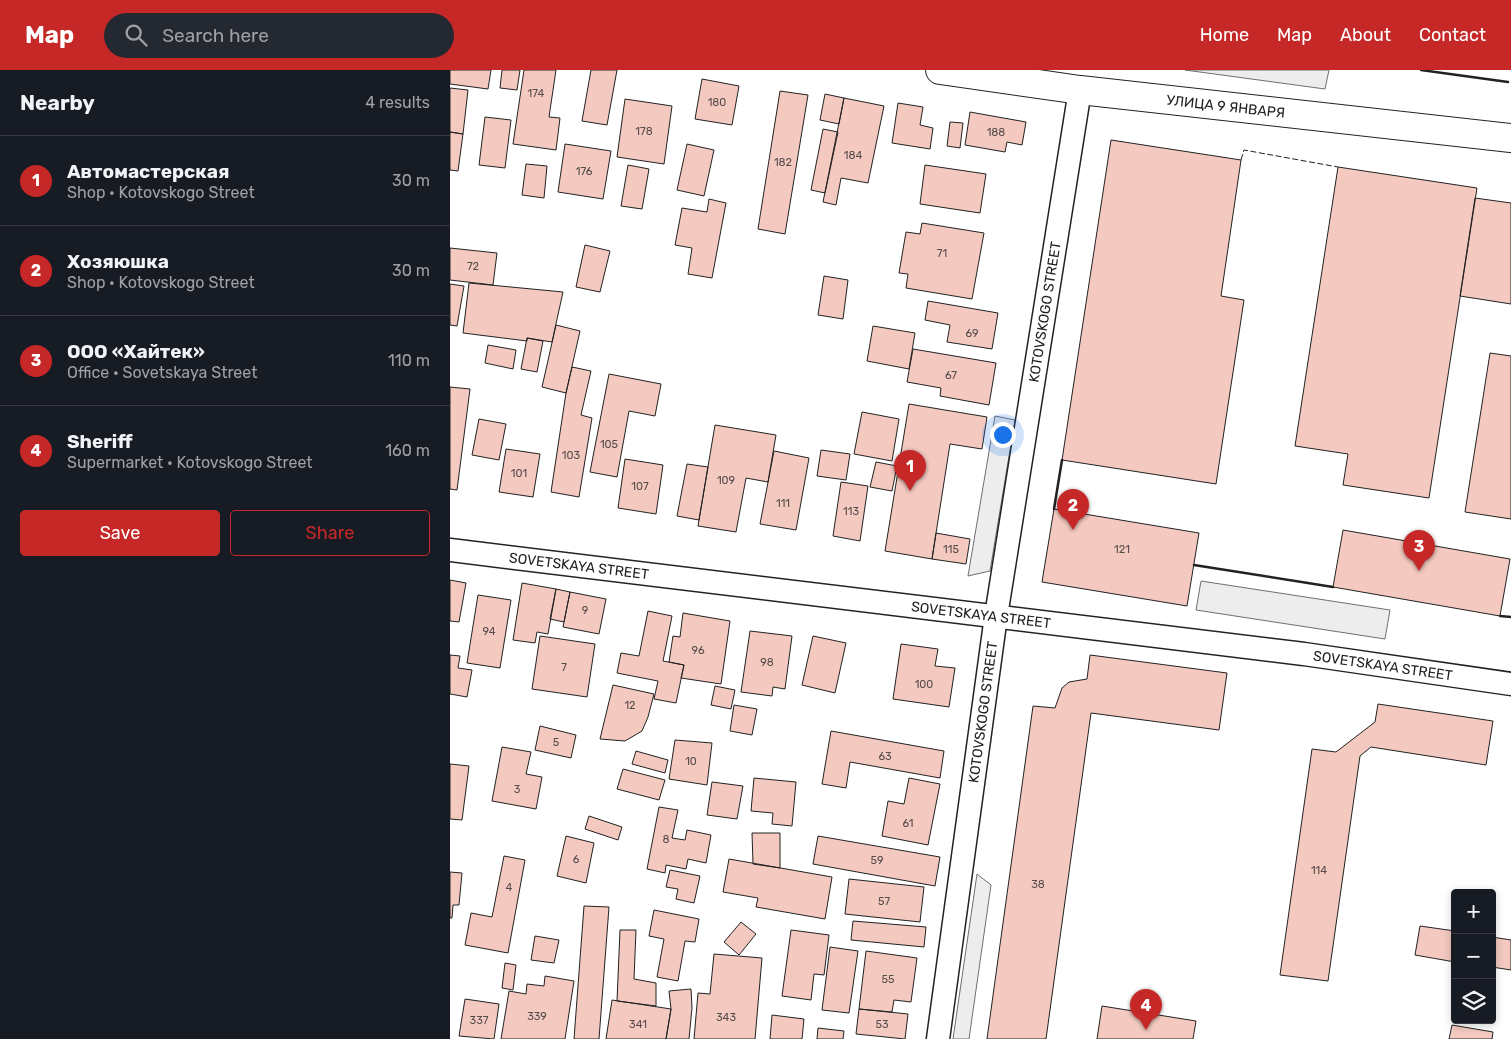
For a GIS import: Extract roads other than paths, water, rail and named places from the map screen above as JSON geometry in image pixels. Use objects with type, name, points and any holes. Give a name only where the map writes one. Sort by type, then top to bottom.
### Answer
[{"type":"street","name":"УЛИЦА 9 ЯНВАРЯ","points":[[940,70],[1080,90],[1511,138]]},
{"type":"street","name":"KOTOVSKOGO STREET","points":[[938,1039],[996,616],[1080,90]]},
{"type":"street","name":"SOVETSKAYA STREET","points":[[450,550],[1304,654],[1511,684]]},
{"type":"place","name":"Автомастерская","points":[[910,491]]},
{"type":"place","name":"Хозяюшка","points":[[1073,530]]},
{"type":"place","name":"ООО «Хайтек»","points":[[1419,571]]},
{"type":"place","name":"Sheriff","points":[[1146,1030]]}]
